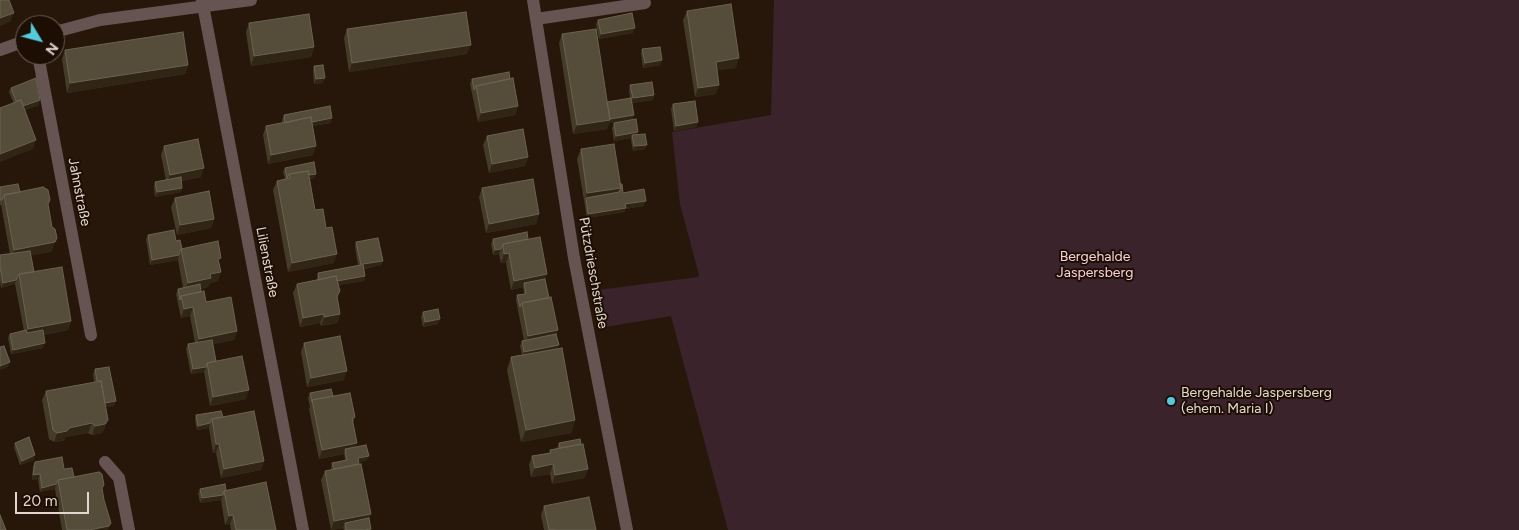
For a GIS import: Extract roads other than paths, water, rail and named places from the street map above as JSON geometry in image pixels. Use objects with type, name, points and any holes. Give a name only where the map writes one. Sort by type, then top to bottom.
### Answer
[{"type":"street","points":[[65,29],[100,20],[203,3],[251,0]]},
{"type":"street","name":"Pützdrieschstraße","points":[[533,0],[574,258],[626,530]]},
{"type":"street","name":"Lilienstraße","points":[[203,3],[303,530]]},
{"type":"street","points":[[536,19],[645,3]]},
{"type":"street","points":[[0,50],[15,45]]},
{"type":"street","name":"Jahnstraße","points":[[40,65],[91,335]]},
{"type":"street","points":[[105,462],[119,478],[128,530]]},
{"type":"place","name":"Bergehalde Jaspersberg (ehem. Maria I)","points":[[1171,401]]},
{"type":"park label","name":"Bergehalde Jaspersberg","points":[[1095,266]]}]
